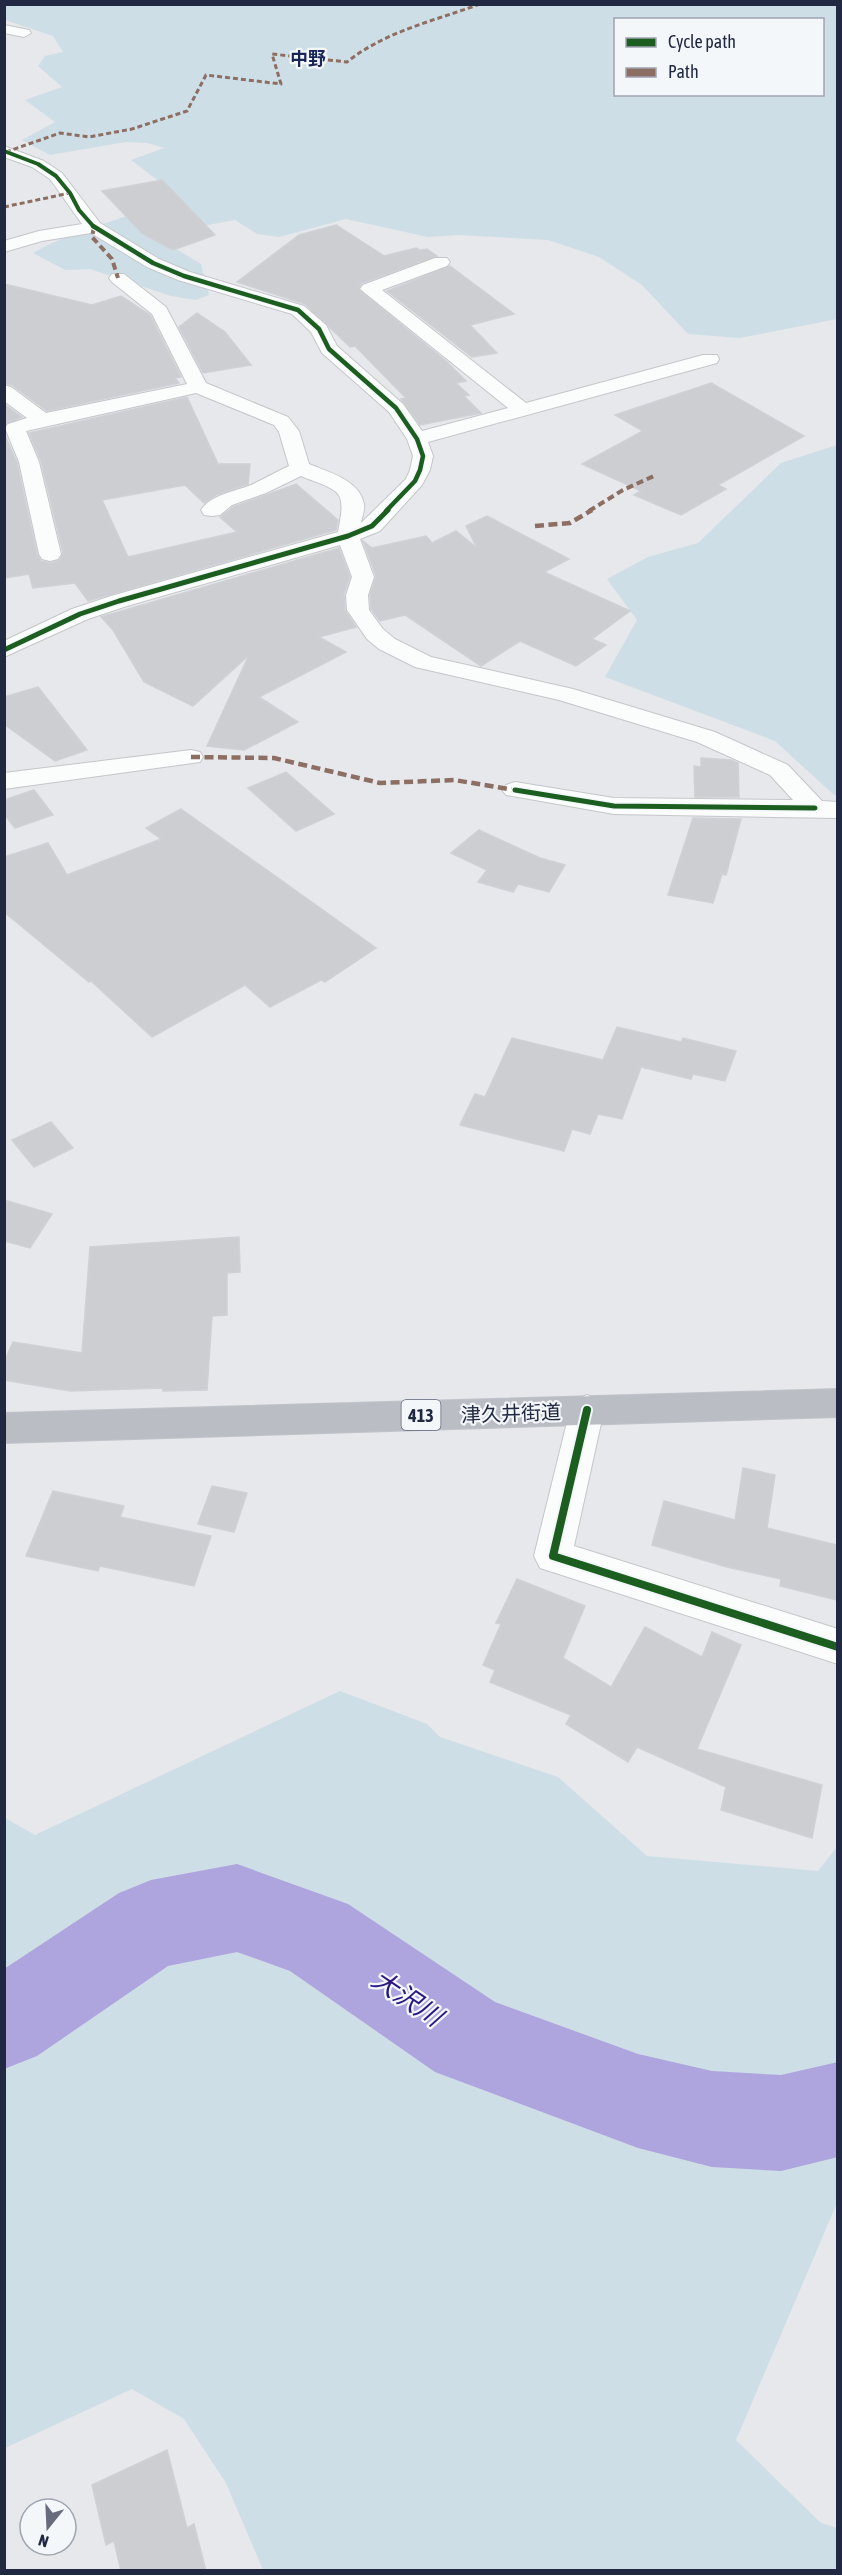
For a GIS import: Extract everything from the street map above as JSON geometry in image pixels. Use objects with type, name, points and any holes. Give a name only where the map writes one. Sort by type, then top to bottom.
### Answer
[{"type":"highway","name":"津久井街道","points":[[4,1428],[837,1402]]},
{"type":"street","points":[[4,28],[24,33]]},
{"type":"street","points":[[4,151],[38,164],[56,176],[70,193],[79,210],[94,227],[153,263],[184,276],[298,310],[319,328],[329,349],[396,408],[417,439],[423,456],[415,481],[372,526],[348,536],[118,601],[80,614],[4,650]]},
{"type":"street","points":[[4,247],[39,236],[94,227]]},
{"type":"street","points":[[441,262],[369,289],[521,409]]},
{"type":"street","points":[[118,278],[160,311],[198,387]]},
{"type":"street","points":[[417,439],[710,359]]},
{"type":"street","points":[[50,554],[21,464],[15,429],[42,420],[198,387],[281,421],[290,431],[300,468]]},
{"type":"street","points":[[4,391],[42,420]]},
{"type":"street","points":[[212,510],[225,501],[259,489],[300,468],[334,482],[349,492],[354,505],[348,536],[363,577],[357,595],[358,610],[375,634],[401,652],[445,668],[565,694],[706,737],[779,770],[826,809]]},
{"type":"street","points":[[4,781],[191,757]]},
{"type":"street","points":[[515,790],[614,806],[826,809]]},
{"type":"street","points":[[587,1410],[553,1556],[837,1647]]},
{"type":"shaded area","points":[[5,4],[837,5],[837,319],[740,338],[688,334],[642,285],[599,257],[548,240],[459,235],[428,237],[346,219],[279,237],[257,234],[235,220],[153,235],[201,264],[209,295],[196,300],[171,296],[90,269],[65,270],[33,253],[68,236],[142,211],[177,195],[131,160],[164,148],[147,143],[126,142],[50,155],[22,140],[55,122],[25,100],[62,87],[38,66],[45,56],[63,52],[53,36],[5,20]]},
{"type":"shaded area","points":[[838,445],[837,795],[834,795],[775,741],[605,677],[637,620],[607,579],[648,557],[698,543],[781,463]]},
{"type":"shaded area","points":[[340,1691],[427,1724],[440,1737],[558,1777],[647,1856],[818,1871],[837,1847],[837,2203],[736,2440],[821,2523],[837,2528],[837,2570],[263,2570],[226,2483],[184,2419],[132,2389],[5,2448],[5,1818],[35,1835]]},
{"type":"building","points":[[162,180],[215,235],[173,250],[143,234],[102,191]]},
{"type":"building","points":[[336,225],[384,256],[416,248],[427,249],[437,256],[362,283],[358,289],[447,362],[466,381],[456,383],[469,395],[464,396],[481,413],[420,425],[401,399],[406,398],[355,346],[350,347],[305,304],[237,282],[299,235]]},
{"type":"building","points":[[450,266],[514,314],[470,325],[497,353],[472,357],[387,291]]},
{"type":"building","points":[[4,284],[92,305],[121,296],[150,315],[181,377],[175,378],[179,383],[47,411],[12,385],[4,383]]},
{"type":"building","points":[[197,313],[225,332],[251,365],[203,373],[179,327]]},
{"type":"building","points":[[711,383],[804,436],[718,485],[726,489],[681,515],[634,495],[641,491],[582,464],[643,431],[615,415]]},
{"type":"building","points":[[187,397],[218,464],[250,464],[248,484],[216,495],[204,503],[185,485],[102,500],[128,557],[237,532],[220,517],[233,507],[296,484],[338,520],[336,530],[88,601],[75,583],[33,588],[29,574],[4,578],[4,433],[17,463],[37,554],[41,561],[51,563],[60,560],[63,553],[41,461],[29,433]]},
{"type":"building","points":[[4,404],[22,417],[4,425]]},
{"type":"building","points":[[487,516],[569,559],[544,572],[630,611],[592,639],[606,645],[576,666],[520,641],[481,666],[405,615],[380,621],[371,609],[370,595],[376,576],[363,541],[372,548],[426,536],[432,543],[456,531],[477,548],[466,526]]},
{"type":"building","points":[[339,548],[350,577],[344,594],[345,610],[356,627],[319,637],[346,652],[259,697],[298,722],[244,750],[207,746],[249,655],[193,706],[144,682],[113,630],[101,617]]},
{"type":"building","points":[[38,687],[87,750],[55,761],[4,724],[4,697]]},
{"type":"building","points":[[701,758],[731,760],[738,763],[739,797],[695,797],[694,766],[701,767]]},
{"type":"building","points":[[286,772],[334,814],[296,831],[248,788]]},
{"type":"building","points":[[34,790],[53,815],[15,828],[4,814],[4,800]]},
{"type":"building","points":[[181,809],[376,948],[325,982],[321,980],[270,1007],[245,985],[152,1037],[91,981],[89,982],[4,912],[4,857],[48,843],[67,875],[161,839],[146,828]]},
{"type":"building","points":[[693,818],[741,819],[726,875],[722,874],[713,903],[668,895]]},
{"type":"building","points":[[479,830],[540,858],[565,865],[549,892],[518,884],[513,892],[478,882],[487,870],[451,853]]},
{"type":"building","points":[[617,1027],[681,1042],[683,1038],[736,1051],[725,1081],[693,1074],[691,1079],[641,1067],[622,1119],[598,1114],[590,1134],[572,1129],[564,1151],[460,1125],[475,1094],[485,1097],[512,1038],[603,1060]]},
{"type":"building","points":[[51,1122],[73,1148],[34,1167],[12,1140]]},
{"type":"building","points":[[4,1200],[52,1214],[30,1248],[4,1241]]},
{"type":"building","points":[[239,1237],[240,1272],[227,1273],[227,1315],[212,1316],[207,1390],[163,1391],[163,1388],[70,1391],[4,1380],[4,1362],[13,1342],[82,1353],[90,1247]]},
{"type":"building","points":[[743,1468],[775,1475],[767,1528],[837,1545],[837,1600],[780,1586],[781,1579],[727,1567],[652,1545],[664,1501],[735,1520]]},
{"type":"building","points":[[212,1486],[247,1493],[234,1532],[198,1524]]},
{"type":"building","points":[[53,1491],[124,1506],[120,1517],[211,1536],[194,1586],[100,1566],[98,1571],[26,1556]]},
{"type":"building","points":[[517,1579],[585,1606],[563,1658],[611,1687],[645,1627],[702,1657],[712,1632],[741,1645],[697,1749],[822,1785],[812,1838],[721,1810],[726,1787],[637,1747],[628,1762],[566,1724],[571,1715],[490,1682],[495,1670],[483,1665],[501,1624],[496,1623]]},
{"type":"building","points":[[167,2450],[187,2528],[194,2524],[206,2571],[121,2571],[114,2541],[106,2545],[92,2485]]},
{"type":"waterway","name":"大沢川","points":[[4,2023],[151,1925],[237,1908],[316,1936],[468,2039],[638,2101],[712,2119],[781,2123],[838,2109]]},
{"type":"marked path","points":[[6,152],[60,133],[89,137],[132,129],[187,111],[206,75],[281,84],[272,54],[347,62],[360,52],[392,35],[480,4]]},
{"type":"marked path","points":[[4,207],[70,193]]},
{"type":"marked path","points":[[94,227],[92,237],[112,259],[118,278]]},
{"type":"marked path","points":[[535,526],[570,523],[623,490],[656,475]]},
{"type":"marked path","points":[[191,757],[274,758],[380,783],[454,780],[515,790]]},
{"type":"cycle path","points":[[4,151],[38,164],[56,176],[70,193],[79,210],[94,227],[153,263],[184,276],[298,310],[319,329],[329,349],[396,408],[417,439],[423,456],[415,481],[372,526],[348,536],[80,614],[4,650]]},
{"type":"cycle path","points":[[515,790],[614,806],[815,808]]},
{"type":"cycle path","points":[[587,1410],[553,1556],[838,1647]]},
{"type":"district","name":"中野","points":[[308,58]]}]
